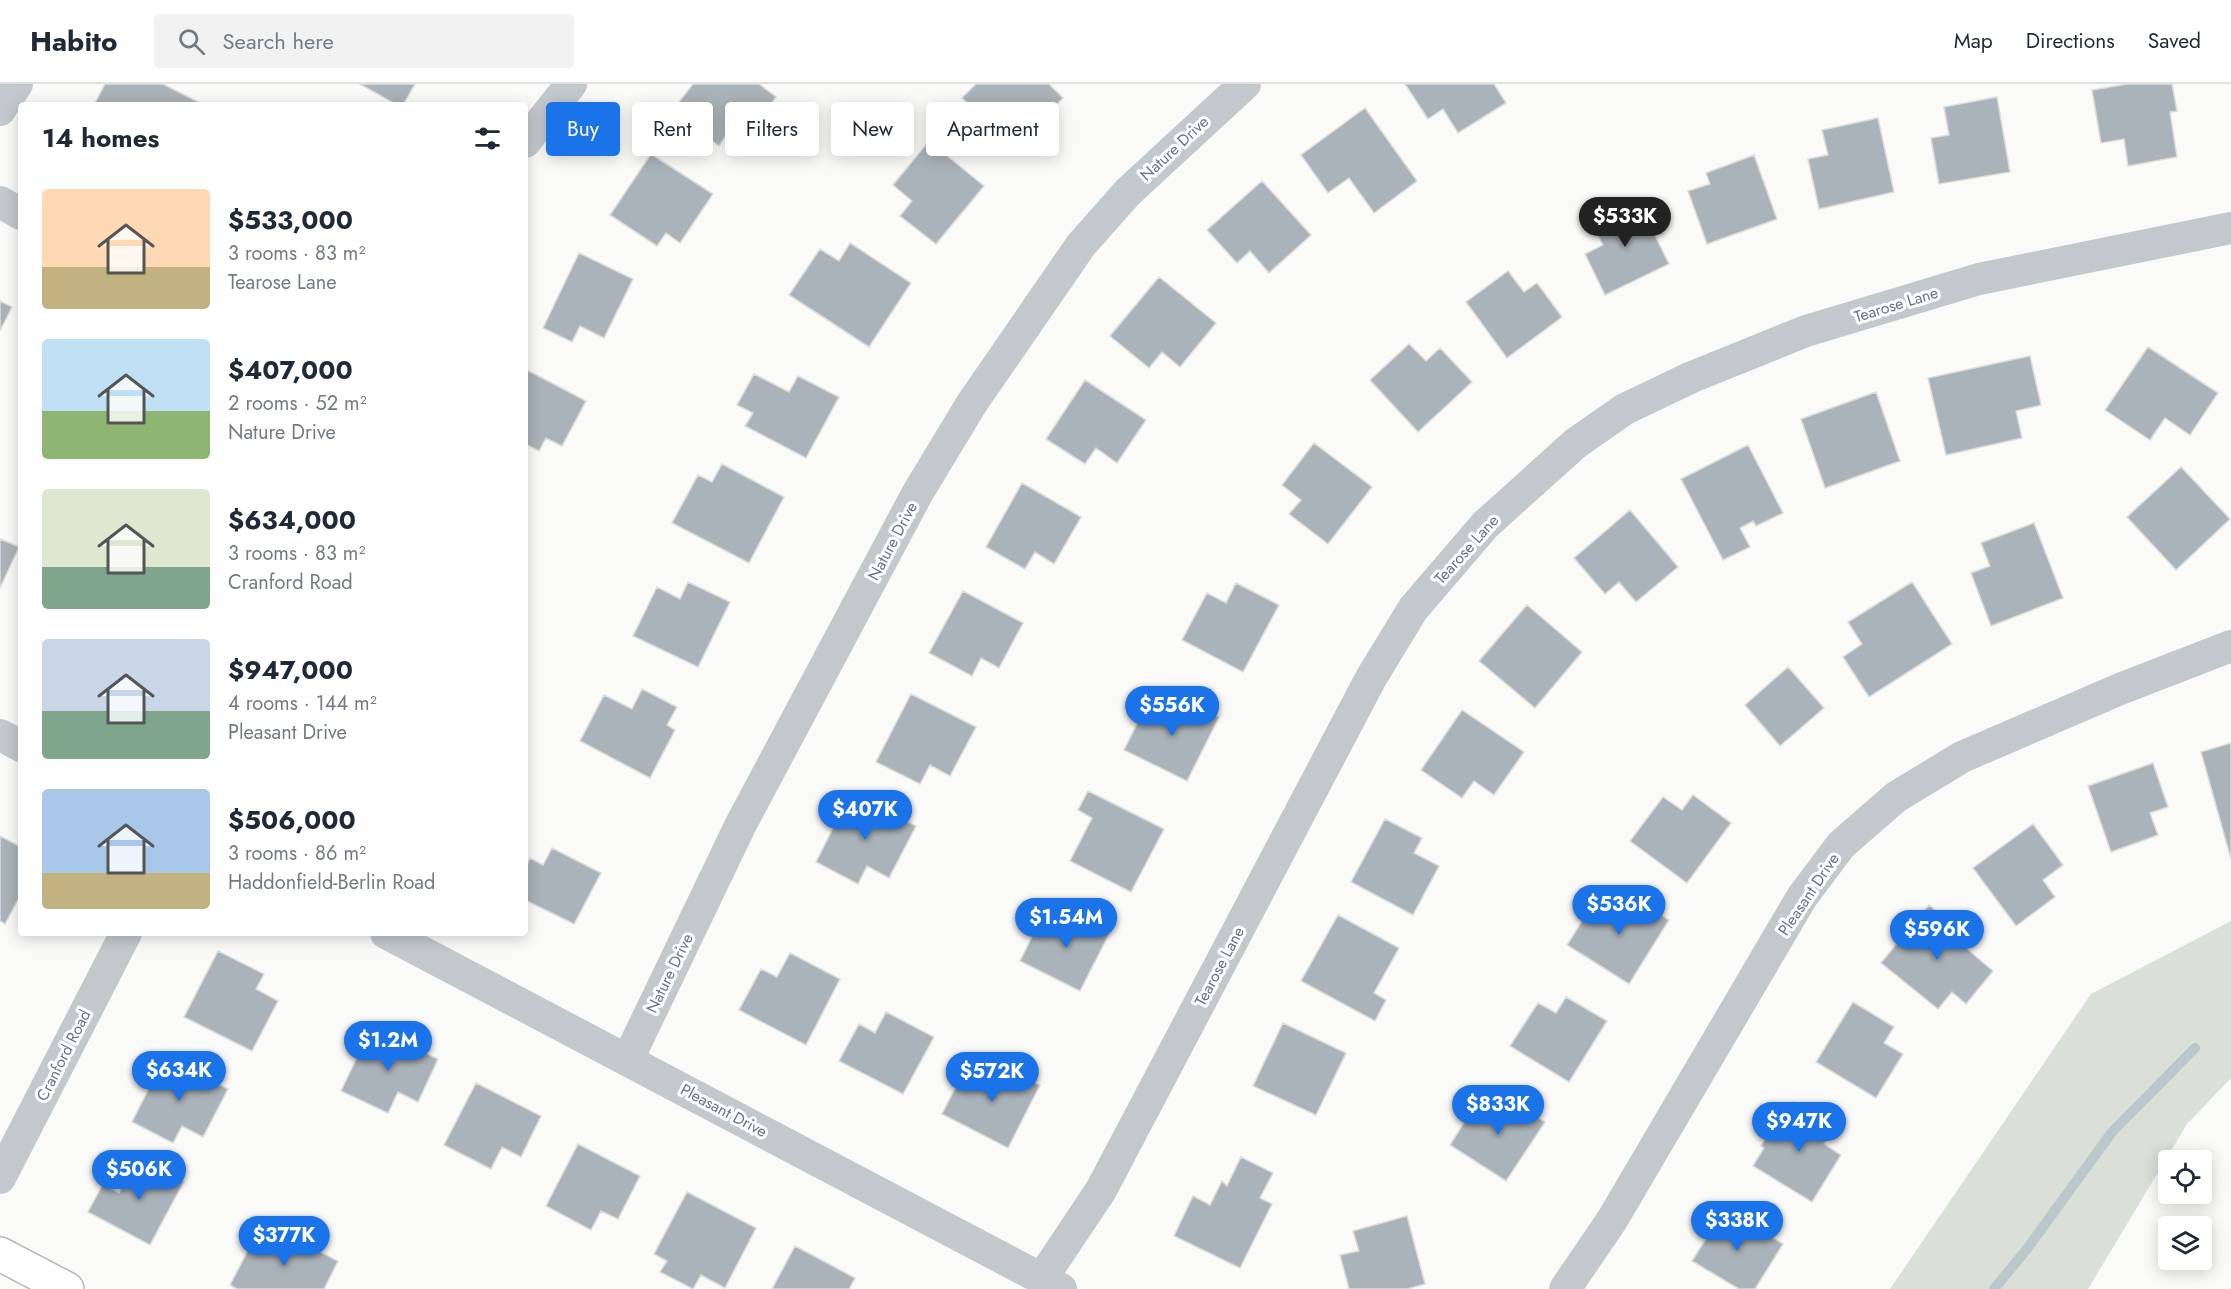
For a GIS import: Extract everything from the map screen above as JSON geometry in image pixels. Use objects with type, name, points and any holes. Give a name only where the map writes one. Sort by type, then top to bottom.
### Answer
[{"type":"main road","points":[[0,1254],[67,1289]]},
{"type":"street","points":[[0,110],[17,84]]},
{"type":"street","points":[[528,138],[570,84]]},
{"type":"street","name":"Nature Drive","points":[[628,1059],[741,824],[917,494],[972,403],[1081,245],[1128,192],[1245,84]]},
{"type":"street","points":[[0,202],[18,212]]},
{"type":"street","name":"Tearose Lane","points":[[1051,1284],[1371,678],[1413,609],[1485,525],[1576,443],[1625,409],[1692,377],[1806,331],[1979,279],[2231,228]]},
{"type":"street","name":"Pleasant Drive","points":[[1565,1289],[1612,1220],[1802,897],[1841,845],[1896,797],[1962,757],[2121,689],[2231,646]]},
{"type":"street","points":[[0,735],[18,744]]},
{"type":"street","name":"Cranford Road","points":[[0,1178],[124,936]]},
{"type":"street","name":"Pleasant Drive","points":[[392,936],[1051,1284]]},
{"type":"shaded area","points":[[2231,921],[2231,1078],[2187,1124],[2171,1150],[2158,1150],[2158,1172],[2088,1289],[1890,1289],[2091,994]]},
{"type":"building","points":[[105,84],[163,84],[198,102],[96,102]]},
{"type":"building","points":[[360,84],[415,84],[405,102],[392,102]]},
{"type":"building","points":[[693,84],[759,84],[776,97],[772,102],[725,102],[725,137],[719,146],[713,142],[713,102],[679,102]]},
{"type":"building","points":[[976,84],[1049,84],[1063,98],[1059,102],[966,102],[962,98]]},
{"type":"building","points":[[1405,84],[1494,84],[1506,103],[1458,133],[1443,109],[1428,119]]},
{"type":"building","points":[[2128,84],[2172,84],[2177,111],[2170,112],[2177,157],[2128,166],[2124,139],[2101,143],[2092,90]]},
{"type":"building","points":[[1997,97],[2010,172],[1939,184],[1931,138],[1949,135],[1944,107]]},
{"type":"building","points":[[1365,108],[1417,181],[1374,213],[1349,178],[1328,193],[1301,155]]},
{"type":"building","points":[[1878,118],[1894,192],[1819,209],[1808,159],[1828,155],[1822,130]]},
{"type":"building","points":[[926,145],[926,156],[947,156],[984,186],[936,244],[900,216],[912,201],[893,185]]},
{"type":"building","points":[[1754,155],[1777,219],[1707,244],[1688,191],[1710,184],[1706,173]]},
{"type":"building","points":[[650,156],[654,156],[713,194],[680,243],[666,233],[657,246],[610,215]]},
{"type":"building","points":[[1262,181],[1311,235],[1269,273],[1250,251],[1237,263],[1207,230]]},
{"type":"building","points":[[1637,199],[1669,264],[1605,295],[1585,254],[1603,245],[1591,222]]},
{"type":"building","points":[[850,243],[911,283],[869,347],[789,295],[820,249],[839,261]]},
{"type":"building","points":[[579,253],[633,279],[604,338],[580,326],[572,342],[543,328]]},
{"type":"building","points":[[1508,271],[1524,292],[1537,283],[1562,317],[1507,358],[1466,302]]},
{"type":"building","points":[[1159,277],[1216,323],[1180,367],[1162,352],[1149,368],[1110,336]]},
{"type":"building","points":[[0,301],[12,307],[0,331]]},
{"type":"building","points":[[1409,344],[1426,361],[1440,348],[1472,382],[1418,432],[1370,380]]},
{"type":"building","points":[[2148,347],[2218,393],[2190,435],[2165,418],[2150,440],[2105,410]]},
{"type":"building","points":[[2030,356],[2041,405],[2016,411],[2022,438],[1946,455],[1928,378]]},
{"type":"building","points":[[528,371],[586,401],[562,446],[546,438],[539,451],[528,446]]},
{"type":"building","points":[[754,374],[789,392],[798,376],[839,397],[806,458],[745,426],[753,413],[737,405]]},
{"type":"building","points":[[1085,380],[1146,420],[1117,463],[1096,448],[1085,464],[1046,439]]},
{"type":"building","points":[[1876,392],[1900,461],[1825,488],[1801,419]]},
{"type":"building","points":[[1314,443],[1372,487],[1328,544],[1289,514],[1301,500],[1282,485]]},
{"type":"building","points":[[1748,445],[1783,513],[1756,526],[1753,521],[1740,528],[1750,547],[1723,560],[1681,479]]},
{"type":"building","points":[[722,464],[784,497],[749,563],[672,523],[698,475],[712,482]]},
{"type":"building","points":[[2181,467],[2230,519],[2176,570],[2127,517]]},
{"type":"building","points":[[1022,483],[1081,517],[1054,564],[1035,552],[1025,569],[986,547]]},
{"type":"building","points":[[1630,510],[1678,567],[1636,602],[1619,582],[1605,594],[1574,558]]},
{"type":"building","points":[[2034,523],[2063,598],[1991,626],[1971,573],[1990,566],[1981,543]]},
{"type":"building","points":[[0,539],[18,547],[18,549],[0,588]]},
{"type":"building","points":[[688,582],[730,602],[698,667],[633,636],[657,587],[680,599]]},
{"type":"building","points":[[1912,582],[1952,644],[1869,697],[1843,657],[1862,644],[1848,622]]},
{"type":"building","points":[[1236,583],[1279,605],[1243,672],[1182,640],[1207,593],[1226,603]]},
{"type":"building","points":[[963,591],[1023,623],[999,668],[981,658],[972,676],[929,653]]},
{"type":"building","points":[[1527,605],[1582,652],[1535,708],[1479,661]]},
{"type":"building","points":[[1788,667],[1824,708],[1780,746],[1745,705]]},
{"type":"building","points":[[642,689],[677,707],[667,725],[675,730],[650,778],[580,741],[604,695],[632,709]]},
{"type":"building","points":[[911,694],[976,727],[950,776],[930,765],[920,784],[876,762]]},
{"type":"building","points":[[1179,697],[1219,717],[1187,781],[1124,750],[1148,702],[1171,714]]},
{"type":"building","points":[[1462,710],[1524,752],[1494,795],[1474,781],[1462,798],[1421,770]]},
{"type":"building","points":[[2231,743],[2231,859],[2201,752]]},
{"type":"building","points":[[2153,763],[2168,807],[2150,813],[2158,835],[2111,852],[2088,786]]},
{"type":"building","points":[[1088,791],[1164,829],[1131,892],[1070,861],[1092,818],[1078,810]]},
{"type":"building","points":[[851,793],[916,826],[889,878],[867,866],[858,884],[816,862]]},
{"type":"building","points":[[1693,795],[1731,823],[1687,883],[1630,841],[1663,797],[1682,810]]},
{"type":"building","points":[[1385,819],[1422,838],[1414,853],[1439,866],[1413,915],[1351,882]]},
{"type":"building","points":[[2033,824],[2063,865],[2043,880],[2055,897],[2016,926],[1973,868]]},
{"type":"building","points":[[0,836],[18,845],[18,900],[5,924],[0,921]]},
{"type":"building","points":[[552,848],[601,873],[574,924],[528,901],[528,862],[530,858],[543,865]]},
{"type":"building","points":[[1626,893],[1669,920],[1629,984],[1567,945],[1596,899],[1615,911]]},
{"type":"building","points":[[1929,905],[1966,936],[1960,943],[1993,971],[1966,1004],[1952,992],[1938,1009],[1881,963]]},
{"type":"building","points":[[1072,910],[1111,930],[1080,991],[1020,961],[1042,917],[1063,928]]},
{"type":"building","points":[[1338,915],[1399,948],[1374,993],[1386,1000],[1375,1021],[1301,981]]},
{"type":"building","points":[[218,951],[264,974],[256,989],[278,1001],[252,1051],[184,1017]]},
{"type":"building","points":[[790,953],[840,979],[806,1045],[739,1010],[761,969],[777,977]]},
{"type":"building","points":[[1566,997],[1607,1021],[1569,1082],[1510,1046],[1538,1003],[1556,1013]]},
{"type":"building","points":[[1853,1002],[1894,1027],[1884,1043],[1903,1054],[1876,1098],[1816,1062]]},
{"type":"building","points":[[886,1012],[934,1037],[903,1094],[839,1061],[859,1024],[875,1033]]},
{"type":"building","points":[[1283,1023],[1346,1053],[1316,1115],[1253,1086]]},
{"type":"building","points":[[371,1028],[438,1059],[418,1102],[398,1092],[388,1113],[341,1091]]},
{"type":"building","points":[[165,1057],[228,1089],[203,1137],[182,1126],[173,1143],[132,1122]]},
{"type":"building","points":[[992,1061],[1040,1085],[1008,1148],[942,1114],[964,1071],[982,1080]]},
{"type":"building","points":[[476,1083],[541,1116],[521,1157],[502,1147],[491,1169],[444,1145]]},
{"type":"building","points":[[1505,1096],[1545,1122],[1506,1181],[1450,1145],[1477,1102],[1494,1114]]},
{"type":"building","points":[[1793,1102],[1834,1127],[1824,1144],[1841,1155],[1812,1202],[1753,1166],[1764,1148],[1761,1146],[1768,1134],[1772,1136]]},
{"type":"building","points":[[578,1144],[640,1176],[618,1219],[601,1211],[591,1230],[546,1206]]},
{"type":"building","points":[[138,1156],[184,1181],[150,1245],[88,1212],[103,1184],[119,1193]]},
{"type":"building","points":[[1241,1157],[1273,1173],[1260,1198],[1272,1204],[1240,1268],[1174,1236],[1193,1196],[1210,1205],[1222,1181],[1227,1186]]},
{"type":"building","points":[[687,1192],[756,1228],[725,1288],[701,1275],[693,1289],[660,1272],[667,1261],[654,1254]]},
{"type":"building","points":[[1725,1209],[1783,1244],[1755,1289],[1739,1289],[1692,1261]]},
{"type":"building","points":[[1407,1216],[1425,1284],[1407,1289],[1349,1289],[1340,1255],[1359,1251],[1353,1231]]},
{"type":"building","points":[[281,1232],[338,1261],[324,1289],[237,1289],[230,1285],[252,1243],[271,1252]]},
{"type":"building","points":[[795,1246],[855,1278],[849,1289],[772,1289]]},
{"type":"waterway","points":[[1994,1289],[2027,1249],[2112,1132],[2195,1048]]}]
